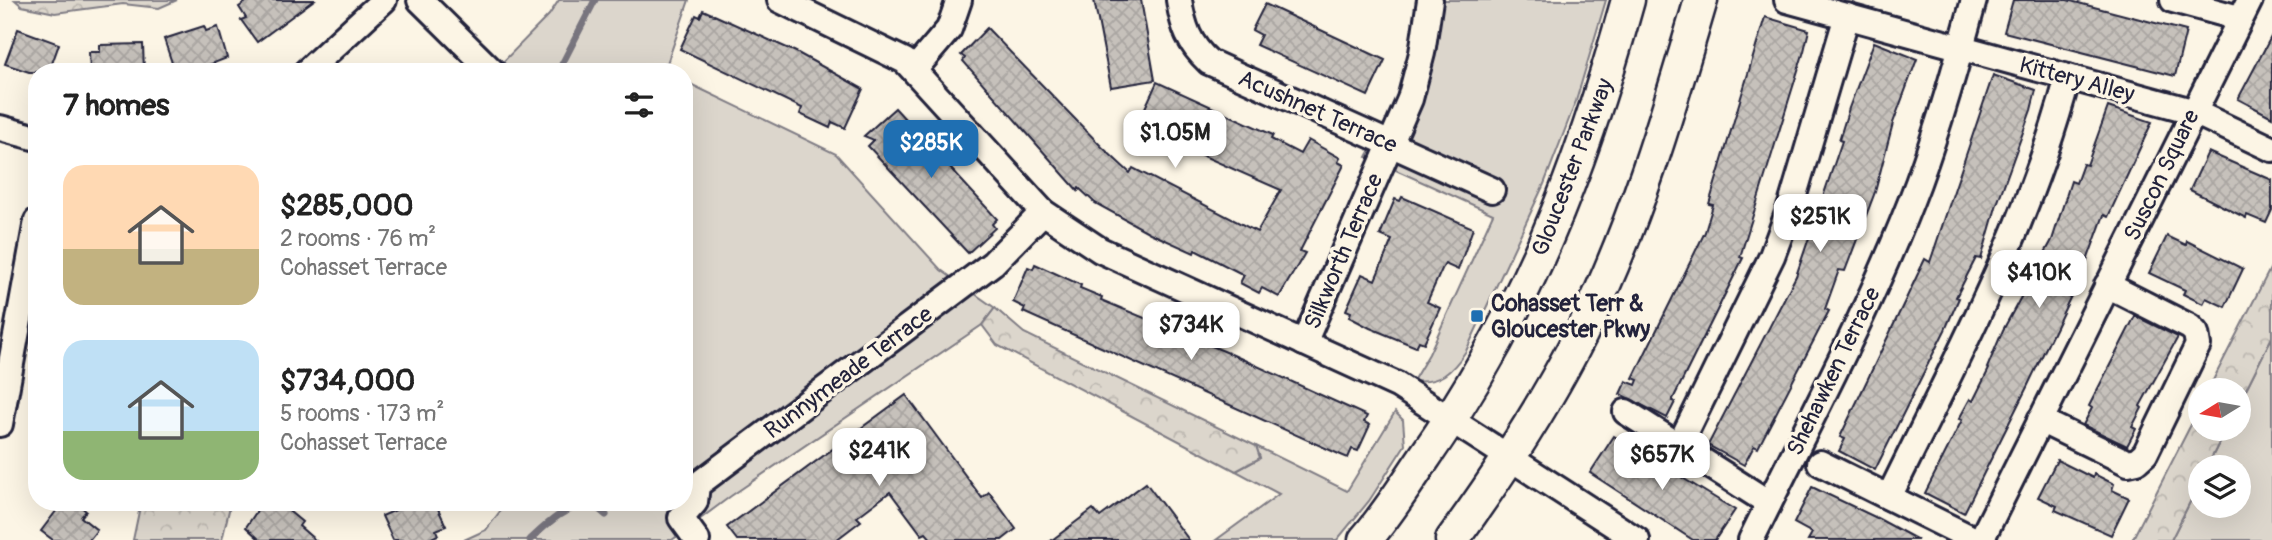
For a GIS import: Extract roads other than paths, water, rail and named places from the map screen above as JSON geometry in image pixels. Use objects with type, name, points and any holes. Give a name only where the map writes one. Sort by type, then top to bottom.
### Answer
[{"type":"main road","name":"Gloucester Parkway","points":[[1365,540],[1450,421],[1513,315],[1549,235],[1605,83],[1629,0]]},
{"type":"main road","points":[[1452,540],[1510,458],[1582,332],[1625,233],[1665,124],[1701,0]]},
{"type":"street","points":[[316,63],[384,0]]},
{"type":"street","points":[[420,0],[484,63]]},
{"type":"street","points":[[780,0],[806,6],[915,69],[1043,212],[1124,262],[1397,385],[1637,540]]},
{"type":"street","points":[[915,69],[949,29],[959,0]]},
{"type":"street","name":"Acushnet Terrace","points":[[1179,0],[1186,33],[1196,50],[1209,62],[1492,190]]},
{"type":"street","name":"Silkworth Terrace","points":[[1304,343],[1388,143],[1410,99],[1422,53],[1430,0]]},
{"type":"street","name":"Kittery Alley","points":[[1787,0],[2193,111],[2272,149]]},
{"type":"street","name":"Shehawken Terrace","points":[[1751,540],[1881,273],[1917,184],[1974,0]]},
{"type":"street","points":[[2173,0],[2245,9]]},
{"type":"street","name":"Suscon Square","points":[[1981,540],[2245,9]]},
{"type":"street","points":[[1679,446],[1772,256],[1791,205],[1847,16]]},
{"type":"street","points":[[1889,497],[2005,260],[2035,184],[2068,77]]},
{"type":"street","points":[[0,128],[28,136]]},
{"type":"street","name":"Runnymeade Terrace","points":[[693,504],[697,485],[993,263],[1043,212]]},
{"type":"street","points":[[0,424],[28,270]]},
{"type":"street","points":[[2040,420],[2129,463],[2137,461],[2145,454],[2198,345],[2196,333],[2190,327],[2107,285]]},
{"type":"street","points":[[1626,412],[1769,503]]},
{"type":"street","points":[[1820,463],[1975,540]]},
{"type":"street","name":"Runnymeade Terrace","points":[[687,511],[681,518],[697,540]]},
{"type":"waterway","points":[[563,63],[595,0]]},
{"type":"waterway","points":[[530,540],[566,511]]},
{"type":"waterway","points":[[601,511],[606,515]]},
{"type":"place","name":"Cohasset Terr & Gloucester Pkwy","points":[[1477,316]]}]
